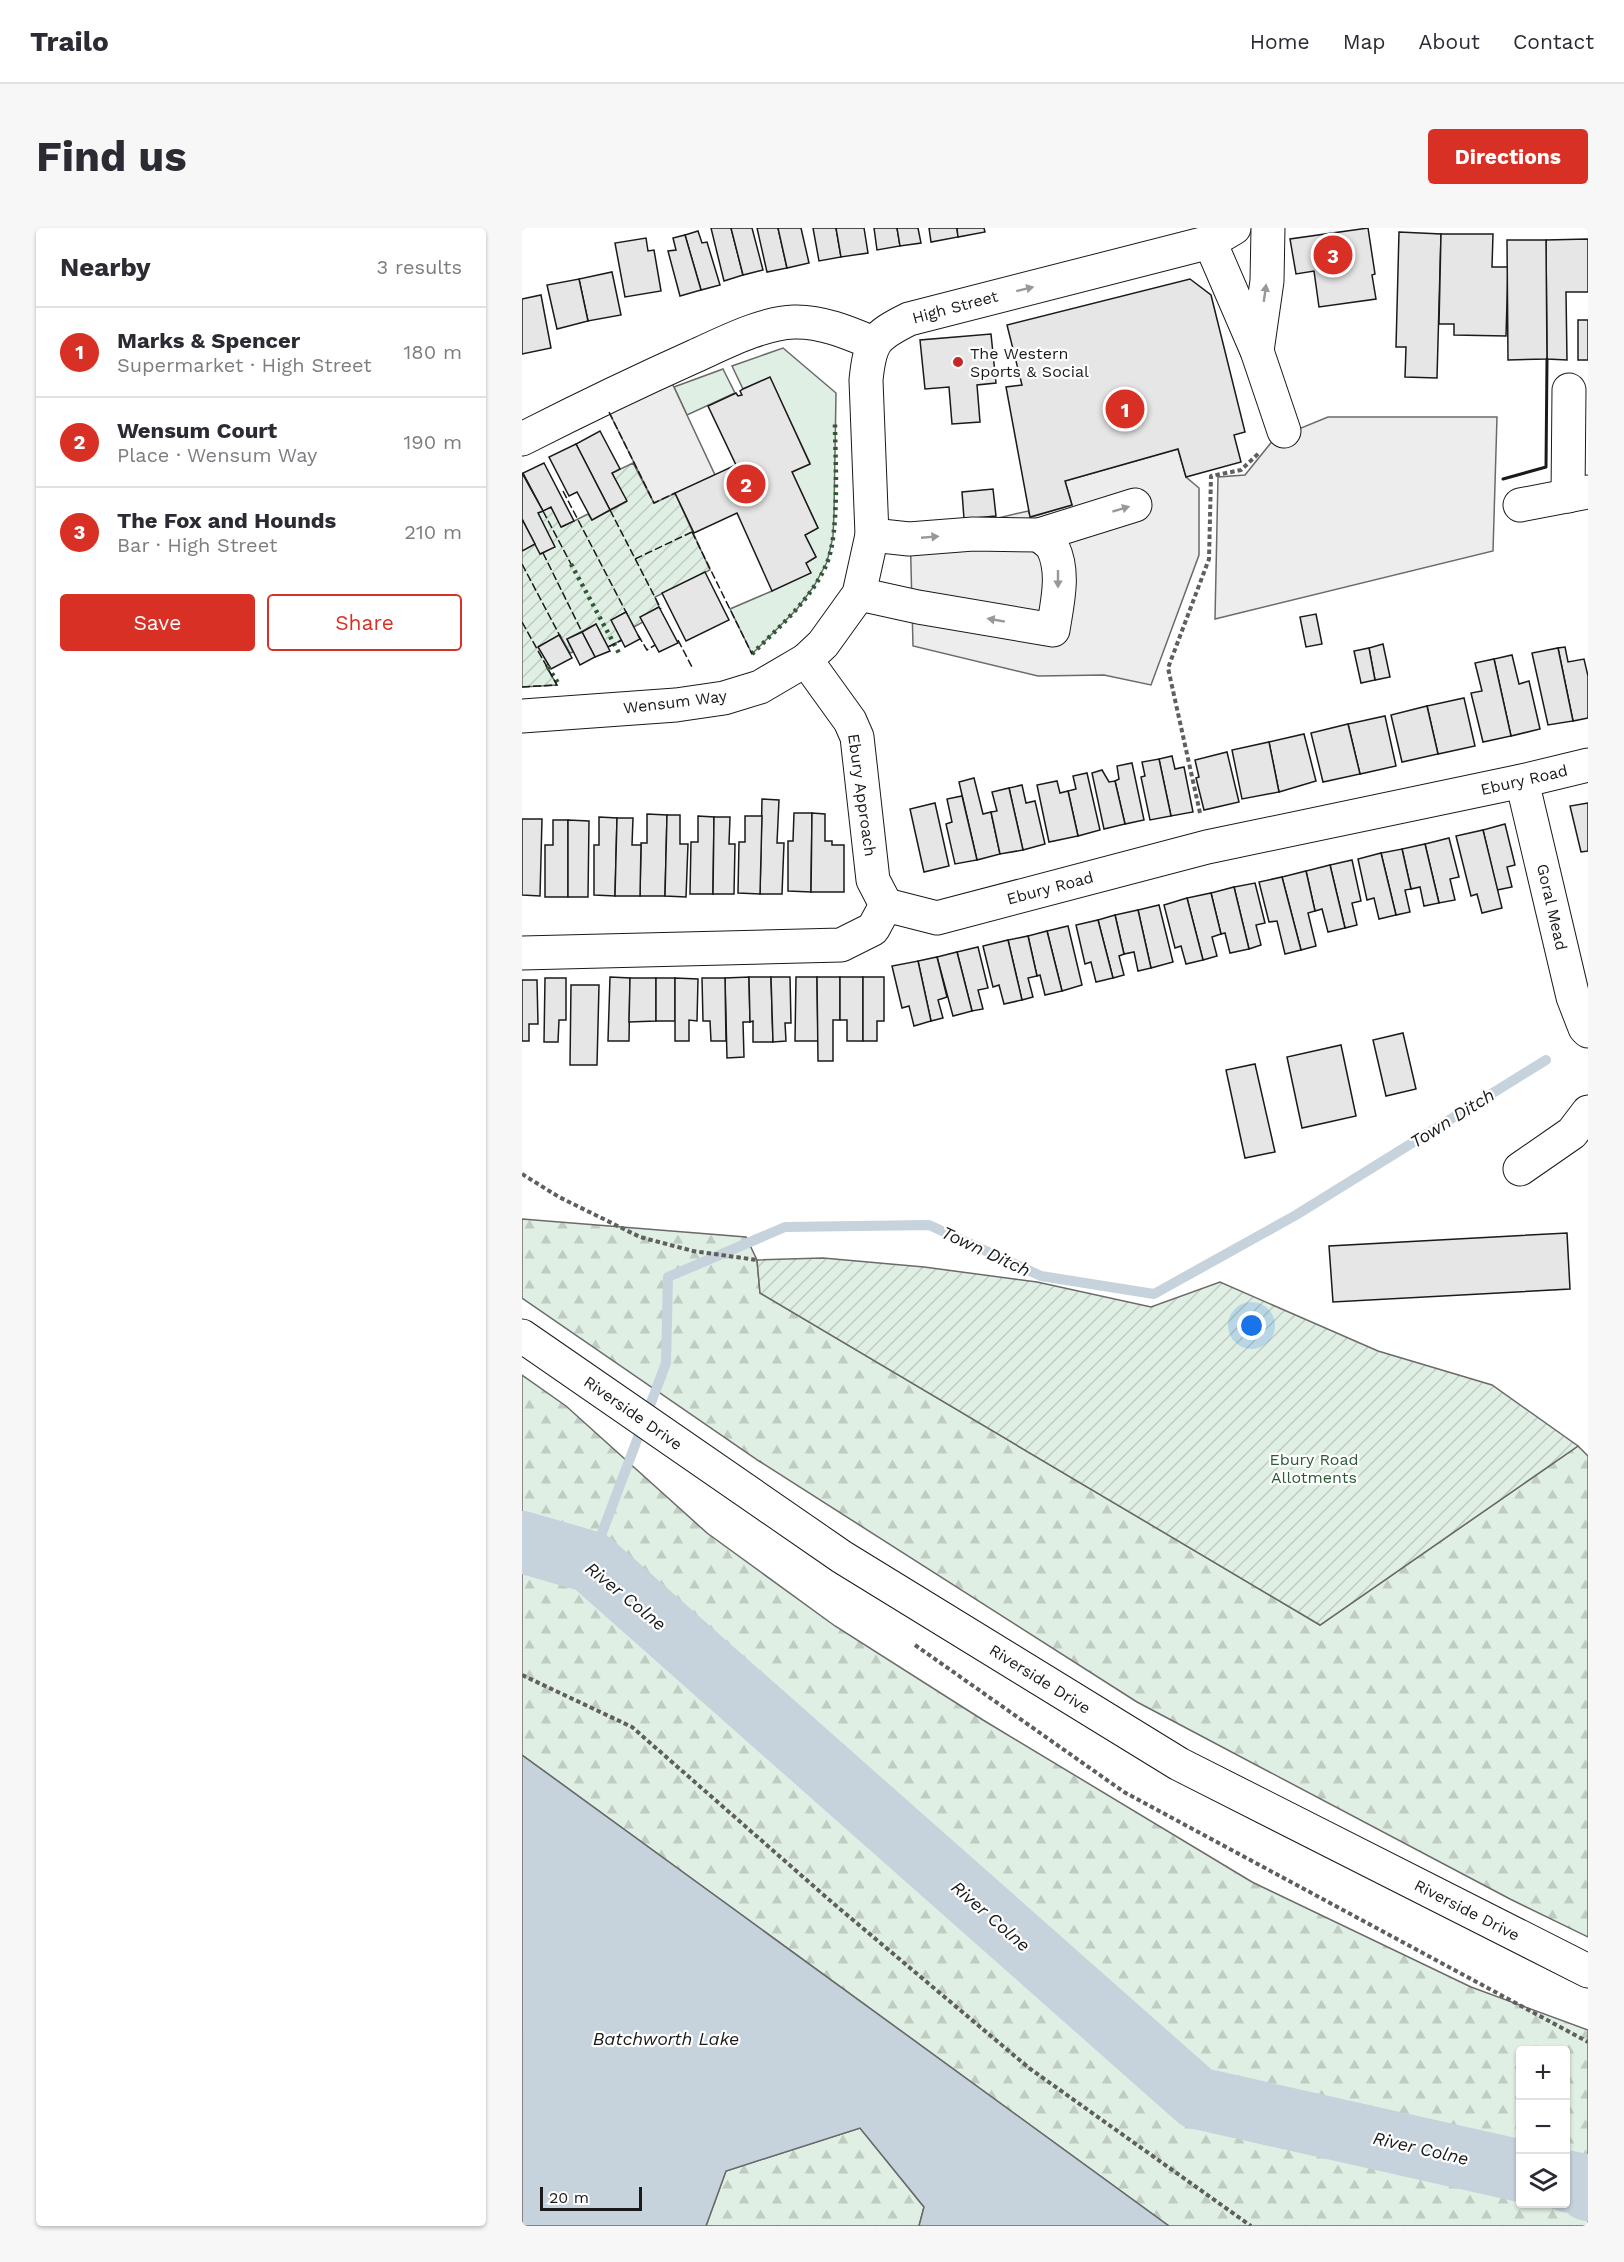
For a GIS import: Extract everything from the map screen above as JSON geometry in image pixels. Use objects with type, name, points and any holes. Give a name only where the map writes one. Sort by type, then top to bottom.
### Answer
[{"type":"street","points":[[1257,351],[1267,282],[1268,228]]},
{"type":"street","points":[[1222,235],[1284,431]]},
{"type":"street","name":"High Street","points":[[873,343],[885,332],[909,319],[1222,235]]},
{"type":"street","points":[[522,439],[613,392],[738,337],[783,323],[797,321],[829,327],[873,343]]},
{"type":"street","name":"Wensum Way","points":[[522,716],[676,705],[724,698],[760,687],[806,660],[823,644],[859,594],[872,535],[866,380],[873,343]]},
{"type":"street","points":[[1520,505],[1578,494],[1569,390]]},
{"type":"street","points":[[872,535],[909,539],[973,534],[1040,535],[1135,505]]},
{"type":"street","points":[[859,594],[918,607],[1053,630],[1059,582],[1058,563],[1052,547],[1040,535]]},
{"type":"street","name":"Ebury Approach","points":[[806,660],[850,721],[857,737],[873,880],[886,905]]},
{"type":"street","name":"Ebury Road","points":[[886,905],[937,918],[1207,847],[1588,765]]},
{"type":"street","name":"Goral Mead","points":[[1522,781],[1573,997],[1588,1031]]},
{"type":"street","points":[[522,953],[841,945],[873,929],[886,905]]},
{"type":"street","points":[[1520,1169],[1572,1133],[1588,1112]]},
{"type":"street","name":"Riverside Drive","points":[[522,1336],[842,1557],[1179,1764],[1588,1971]]},
{"type":"path","points":[[1207,847],[1168,668],[1209,559],[1211,476],[1241,470],[1284,431]]},
{"type":"path","points":[[522,1174],[559,1197],[640,1237],[693,1251],[757,1260]]},
{"type":"path","points":[[522,1675],[632,1727],[834,1904],[1029,2068],[1251,2226]]},
{"type":"green space","points":[[783,348],[836,393],[833,537],[827,562],[814,586],[797,609],[752,654],[730,609],[772,591],[816,557],[805,535],[818,528],[792,472],[810,463],[770,378],[743,389],[732,366]]},
{"type":"green space","points":[[723,369],[735,393],[687,415],[674,387]]},
{"type":"green space","points":[[633,463],[654,503],[675,493],[710,570],[655,597],[659,607],[641,617],[643,622],[634,627],[626,612],[612,620],[622,640],[608,647],[596,624],[567,639],[573,652],[570,653],[560,635],[539,646],[548,664],[546,666],[557,685],[522,687],[522,551],[535,544],[541,554],[554,547],[538,513],[551,507],[562,527],[588,514],[592,520],[626,502],[612,473]]},
{"type":"green space","points":[[522,1219],[746,1237],[757,1260],[760,1293],[1320,1625],[1578,1446],[1588,1456],[1588,1937],[1510,1899],[1137,1702],[759,1461],[522,1298]]},
{"type":"green space","name":"Ebury Road Allotments","points":[[823,1258],[924,1267],[1037,1282],[1151,1307],[1220,1282],[1378,1351],[1492,1385],[1578,1446],[1320,1625],[760,1293],[757,1260]]},
{"type":"green space","points":[[522,1375],[566,1406],[707,1533],[835,1626],[983,1720],[1252,1882],[1471,1987],[1588,2030],[1588,2226],[1169,2226],[522,1755]]},
{"type":"green space","points":[[860,2128],[924,2207],[919,2226],[706,2226],[726,2171]]},
{"type":"shaded area","points":[[672,383],[715,475],[654,503],[609,412]]},
{"type":"shaded area","points":[[1328,417],[1497,417],[1493,551],[1215,619],[1218,477],[1245,475],[1274,439]]},
{"type":"shaded area","points":[[1178,449],[1186,477],[1199,488],[1199,555],[1151,685],[1104,675],[1038,676],[913,646],[910,527],[994,519],[1028,511],[1031,517],[1072,505],[1065,481]]},
{"type":"water","name":"Batchworth Lake","points":[[522,1755],[1169,2226],[919,2226],[924,2207],[860,2128],[726,2171],[706,2226],[522,2226]]},
{"type":"building","points":[[711,228],[731,228],[743,275],[724,281]]},
{"type":"building","points":[[731,228],[752,228],[763,270],[743,275]]},
{"type":"building","points":[[757,228],[778,228],[787,268],[767,272]]},
{"type":"building","points":[[778,228],[801,228],[809,263],[787,268]]},
{"type":"building","points":[[813,228],[836,228],[841,257],[819,261]]},
{"type":"building","points":[[836,228],[864,228],[868,253],[841,257]]},
{"type":"building","points":[[874,228],[897,228],[900,246],[877,250]]},
{"type":"building","points":[[897,228],[918,228],[921,243],[900,246]]},
{"type":"building","points":[[929,228],[957,228],[958,237],[931,242]]},
{"type":"building","points":[[957,228],[984,228],[985,232],[958,237]]},
{"type":"building","points":[[1368,228],[1375,274],[1372,275],[1376,299],[1319,307],[1314,271],[1296,274],[1290,239]]},
{"type":"building","points":[[698,231],[702,243],[707,242],[720,285],[701,290],[685,235]]},
{"type":"building","points":[[1399,232],[1441,234],[1437,378],[1405,377],[1406,347],[1396,347]]},
{"type":"building","points":[[1441,234],[1493,234],[1492,267],[1508,267],[1506,336],[1454,335],[1454,324],[1439,324]]},
{"type":"building","points":[[685,235],[701,290],[680,296],[668,251],[676,250],[673,238]]},
{"type":"building","points":[[646,238],[648,251],[654,250],[661,291],[625,297],[615,243]]},
{"type":"building","points":[[1588,239],[1588,292],[1566,292],[1567,360],[1547,359],[1546,240]]},
{"type":"building","points":[[1507,240],[1546,240],[1547,359],[1508,360]]},
{"type":"building","points":[[612,272],[621,315],[588,321],[579,279]]},
{"type":"building","points":[[579,279],[588,321],[557,329],[547,285]]},
{"type":"building","points":[[1190,279],[1211,295],[1245,432],[1234,435],[1241,462],[1186,477],[1178,449],[1065,481],[1072,505],[1030,517],[1006,387],[1022,385],[1007,325]]},
{"type":"building","points":[[541,295],[551,348],[522,354],[522,299]]},
{"type":"building","points":[[1578,320],[1588,320],[1588,360],[1578,360]]},
{"type":"building","name":"The Western Sports & Social","points":[[991,334],[996,383],[977,385],[980,422],[952,424],[949,387],[925,389],[920,340]]},
{"type":"building","points":[[770,377],[810,464],[792,472],[818,528],[805,535],[816,557],[806,563],[811,573],[772,591],[737,513],[694,533],[675,493],[736,465],[708,406],[736,393],[738,396],[742,395],[740,391],[743,389]]},
{"type":"building","points":[[600,431],[620,469],[612,473],[627,501],[610,510],[576,444]]},
{"type":"building","points":[[576,444],[610,510],[592,520],[577,492],[569,496],[549,457]]},
{"type":"building","points":[[544,463],[574,521],[561,527],[551,507],[543,511],[523,473]]},
{"type":"building","points":[[522,473],[543,511],[538,513],[555,547],[540,554],[522,519]]},
{"type":"building","points":[[993,489],[996,516],[964,519],[962,492]]},
{"type":"building","points":[[522,519],[535,544],[522,551]]},
{"type":"building","points":[[705,572],[729,620],[686,641],[662,593]]},
{"type":"building","points":[[659,607],[678,643],[659,652],[640,617]]},
{"type":"building","points":[[626,612],[640,639],[625,647],[611,620]]},
{"type":"building","points":[[1316,614],[1322,644],[1306,647],[1300,617]]},
{"type":"building","points":[[596,624],[610,651],[595,657],[582,632]]},
{"type":"building","points":[[582,632],[595,657],[580,665],[567,639]]},
{"type":"building","points":[[559,635],[572,658],[551,669],[538,647]]},
{"type":"building","points":[[1383,644],[1390,677],[1375,680],[1369,648]]},
{"type":"building","points":[[1565,647],[1568,662],[1584,659],[1588,676],[1588,718],[1573,721],[1558,648]]},
{"type":"building","points":[[1369,648],[1375,680],[1361,683],[1354,651]]},
{"type":"building","points":[[1558,648],[1573,721],[1548,725],[1532,653]]},
{"type":"building","points":[[1512,655],[1519,684],[1529,681],[1540,729],[1511,736],[1494,659]]},
{"type":"building","points":[[1494,659],[1511,736],[1483,742],[1471,693],[1482,691],[1475,663]]},
{"type":"building","points":[[1464,698],[1475,746],[1438,754],[1427,706]]},
{"type":"building","points":[[1427,706],[1438,754],[1402,762],[1391,715]]},
{"type":"building","points":[[1385,716],[1396,766],[1360,774],[1348,724]]},
{"type":"building","points":[[1348,724],[1360,774],[1323,782],[1311,733]]},
{"type":"building","points":[[1304,734],[1316,781],[1279,792],[1269,742]]},
{"type":"building","points":[[1269,742],[1279,792],[1242,799],[1232,750]]},
{"type":"building","points":[[1227,752],[1239,802],[1204,810],[1196,778],[1199,777],[1195,760]]},
{"type":"building","points":[[1172,756],[1175,769],[1184,767],[1193,812],[1171,816],[1159,759]]},
{"type":"building","points":[[1159,759],[1171,816],[1150,820],[1141,777],[1145,776],[1142,762]]},
{"type":"building","points":[[1132,763],[1144,820],[1125,824],[1115,781],[1119,779],[1117,766]]},
{"type":"building","points":[[1102,770],[1109,782],[1115,781],[1125,824],[1104,829],[1092,773]]},
{"type":"building","points":[[1087,773],[1100,830],[1078,836],[1068,791],[1076,789],[1073,776]]},
{"type":"building","points":[[974,778],[983,814],[991,812],[1000,854],[977,860],[959,782]]},
{"type":"building","points":[[1057,781],[1060,793],[1068,791],[1078,836],[1049,842],[1037,785]]},
{"type":"building","points":[[1022,785],[1026,803],[1035,801],[1045,844],[1023,850],[1009,788]]},
{"type":"building","points":[[1009,788],[1023,850],[1000,854],[991,812],[997,811],[992,792]]},
{"type":"building","points":[[962,796],[977,860],[955,864],[946,824],[952,822],[947,799]]},
{"type":"building","points":[[762,799],[779,800],[777,843],[784,843],[782,894],[760,894]]},
{"type":"building","points":[[935,803],[949,866],[924,872],[910,809]]},
{"type":"building","points":[[1588,803],[1588,851],[1581,852],[1570,806]]},
{"type":"building","points":[[794,813],[812,813],[811,892],[788,891],[788,841],[793,841]]},
{"type":"building","points":[[812,813],[825,814],[825,841],[832,841],[832,845],[844,845],[844,892],[811,892]]},
{"type":"building","points":[[647,814],[667,815],[665,896],[640,896],[641,843],[647,843]]},
{"type":"building","points":[[667,815],[680,815],[680,844],[688,844],[686,897],[665,896]]},
{"type":"building","points":[[698,816],[714,817],[713,894],[690,894],[691,842],[698,842]]},
{"type":"building","points":[[745,816],[762,816],[760,894],[738,893],[739,842],[745,842]]},
{"type":"building","points":[[599,817],[617,818],[615,896],[594,895],[594,845],[599,845]]},
{"type":"building","points":[[714,817],[730,817],[729,844],[735,844],[734,894],[713,894]]},
{"type":"building","points":[[617,818],[633,818],[632,845],[641,845],[640,896],[615,896]]},
{"type":"building","points":[[522,819],[542,819],[540,896],[522,895]]},
{"type":"building","points":[[553,820],[568,820],[568,897],[545,897],[545,845],[553,845]]},
{"type":"building","points":[[568,820],[589,821],[588,897],[568,897]]},
{"type":"building","points":[[1505,824],[1515,865],[1507,867],[1512,887],[1497,890],[1483,830]]},
{"type":"building","points":[[1483,830],[1502,908],[1482,913],[1477,894],[1471,896],[1456,836]]},
{"type":"building","points":[[1449,838],[1459,877],[1450,879],[1455,900],[1439,903],[1425,844]]},
{"type":"building","points":[[1425,844],[1439,903],[1424,906],[1420,887],[1411,889],[1402,849]]},
{"type":"building","points":[[1402,849],[1411,889],[1405,890],[1410,912],[1396,915],[1381,853]]},
{"type":"building","points":[[1381,853],[1396,915],[1379,919],[1374,898],[1367,900],[1358,859]]},
{"type":"building","points":[[1352,860],[1361,901],[1352,903],[1357,925],[1345,928],[1330,865]]},
{"type":"building","points":[[1330,865],[1345,928],[1328,932],[1322,909],[1315,911],[1306,871]]},
{"type":"building","points":[[1306,871],[1315,911],[1308,913],[1316,946],[1301,950],[1282,877]]},
{"type":"building","points":[[1282,877],[1301,950],[1285,954],[1277,921],[1269,922],[1259,882]]},
{"type":"building","points":[[1255,883],[1265,923],[1256,925],[1261,945],[1249,949],[1234,887]]},
{"type":"building","points":[[1234,887],[1249,949],[1230,953],[1225,933],[1221,934],[1211,893]]},
{"type":"building","points":[[1211,893],[1221,934],[1212,937],[1217,956],[1203,960],[1187,898]]},
{"type":"building","points":[[1187,898],[1203,960],[1186,964],[1181,946],[1175,948],[1164,905]]},
{"type":"building","points":[[1159,905],[1173,962],[1151,968],[1138,910]]},
{"type":"building","points":[[1138,910],[1151,968],[1138,971],[1134,952],[1124,954],[1115,915]]},
{"type":"building","points":[[1115,915],[1124,954],[1119,956],[1124,975],[1113,978],[1098,920]]},
{"type":"building","points":[[1098,920],[1113,978],[1096,982],[1091,962],[1085,964],[1076,925]]},
{"type":"building","points":[[1068,926],[1082,985],[1062,991],[1047,931]]},
{"type":"building","points":[[1047,931],[1062,991],[1045,995],[1040,975],[1037,976],[1028,936]]},
{"type":"building","points":[[1028,936],[1037,976],[1028,978],[1033,997],[1022,1000],[1008,940]]},
{"type":"building","points":[[1008,940],[1022,1000],[1004,1004],[999,985],[993,987],[983,946]]},
{"type":"building","points":[[978,947],[988,988],[978,990],[983,1009],[972,1011],[957,952]]},
{"type":"building","points":[[957,952],[972,1011],[953,1016],[937,957]]},
{"type":"building","points":[[937,957],[947,997],[938,1000],[943,1018],[931,1021],[918,961]]},
{"type":"building","points":[[918,961],[931,1021],[914,1026],[909,1006],[902,1008],[892,966]]},
{"type":"building","points":[[610,977],[630,978],[629,1041],[608,1041]]},
{"type":"building","points":[[749,977],[750,1022],[743,1022],[744,1057],[727,1058],[725,978]]},
{"type":"building","points":[[749,977],[771,977],[773,1042],[753,1042]]},
{"type":"building","points":[[771,977],[790,977],[791,1023],[785,1023],[786,1041],[773,1042]]},
{"type":"building","points":[[796,977],[817,977],[818,1041],[795,1041]]},
{"type":"building","points":[[817,977],[840,977],[840,1020],[833,1020],[833,1061],[818,1061]]},
{"type":"building","points":[[840,977],[863,977],[863,1041],[847,1041],[847,1020],[840,1020]]},
{"type":"building","points":[[863,977],[884,977],[884,1021],[877,1021],[877,1041],[863,1041]]},
{"type":"building","points":[[545,978],[566,978],[566,1020],[559,1020],[558,1042],[544,1042]]},
{"type":"building","points":[[630,978],[656,978],[656,1021],[629,1022]]},
{"type":"building","points":[[656,978],[675,978],[675,1021],[656,1021]]},
{"type":"building","points":[[675,978],[698,979],[697,1021],[689,1020],[689,1041],[675,1041]]},
{"type":"building","points":[[702,978],[725,978],[726,1041],[711,1041],[710,1021],[703,1021]]},
{"type":"building","points":[[522,980],[537,980],[538,1024],[529,1024],[529,1041],[522,1041]]},
{"type":"building","points":[[571,985],[599,985],[597,1065],[570,1065]]},
{"type":"building","points":[[1403,1033],[1416,1089],[1386,1096],[1373,1040]]},
{"type":"building","points":[[1341,1045],[1356,1116],[1302,1128],[1287,1057]]},
{"type":"building","points":[[1255,1064],[1275,1152],[1245,1158],[1226,1070]]},
{"type":"building","points":[[1567,1233],[1570,1289],[1333,1302],[1329,1246]]},
{"type":"waterway","name":"Town Ditch","points":[[591,1562],[666,1363],[668,1277],[785,1227],[929,1225],[1041,1276],[1154,1294],[1296,1215],[1546,1060]]},
{"type":"waterway","name":"River Colne","points":[[522,1542],[591,1562],[1197,2098],[1516,2170]]},
{"type":"waterway","name":"River Colne","points":[[1570,2182],[1585,2185],[1588,2190]]},
{"type":"hedge","points":[[752,654],[804,600],[813,589],[827,563],[834,533],[835,421]]},
{"type":"hedge","points":[[571,564],[620,655]]},
{"type":"hedge","points":[[548,667],[558,683]]},
{"type":"fence","points":[[609,412],[654,503],[675,493]]},
{"type":"fence","points":[[563,491],[627,614]]},
{"type":"fence","points":[[610,510],[661,609]]},
{"type":"fence","points":[[543,511],[571,564]]},
{"type":"fence","points":[[692,532],[752,654]]},
{"type":"fence","points":[[635,559],[692,532]]},
{"type":"fence","points":[[543,553],[582,632]]},
{"type":"fence","points":[[522,564],[561,638]]},
{"type":"fence","points":[[522,622],[557,685],[522,687]]},
{"type":"fence","points":[[638,635],[647,650],[655,645]]},
{"type":"fence","points":[[608,647],[622,640]]},
{"type":"fence","points":[[678,640],[693,669]]},
{"type":"wall","points":[[1503,479],[1546,467],[1547,359]]},
{"type":"place","name":"The Fox and Hounds","points":[[1333,255]]},
{"type":"place","name":"The Western Sports & Social","points":[[958,362]]},
{"type":"place","name":"Marks & Spencer","points":[[1125,409]]},
{"type":"place","name":"Wensum Court","points":[[746,484]]}]
